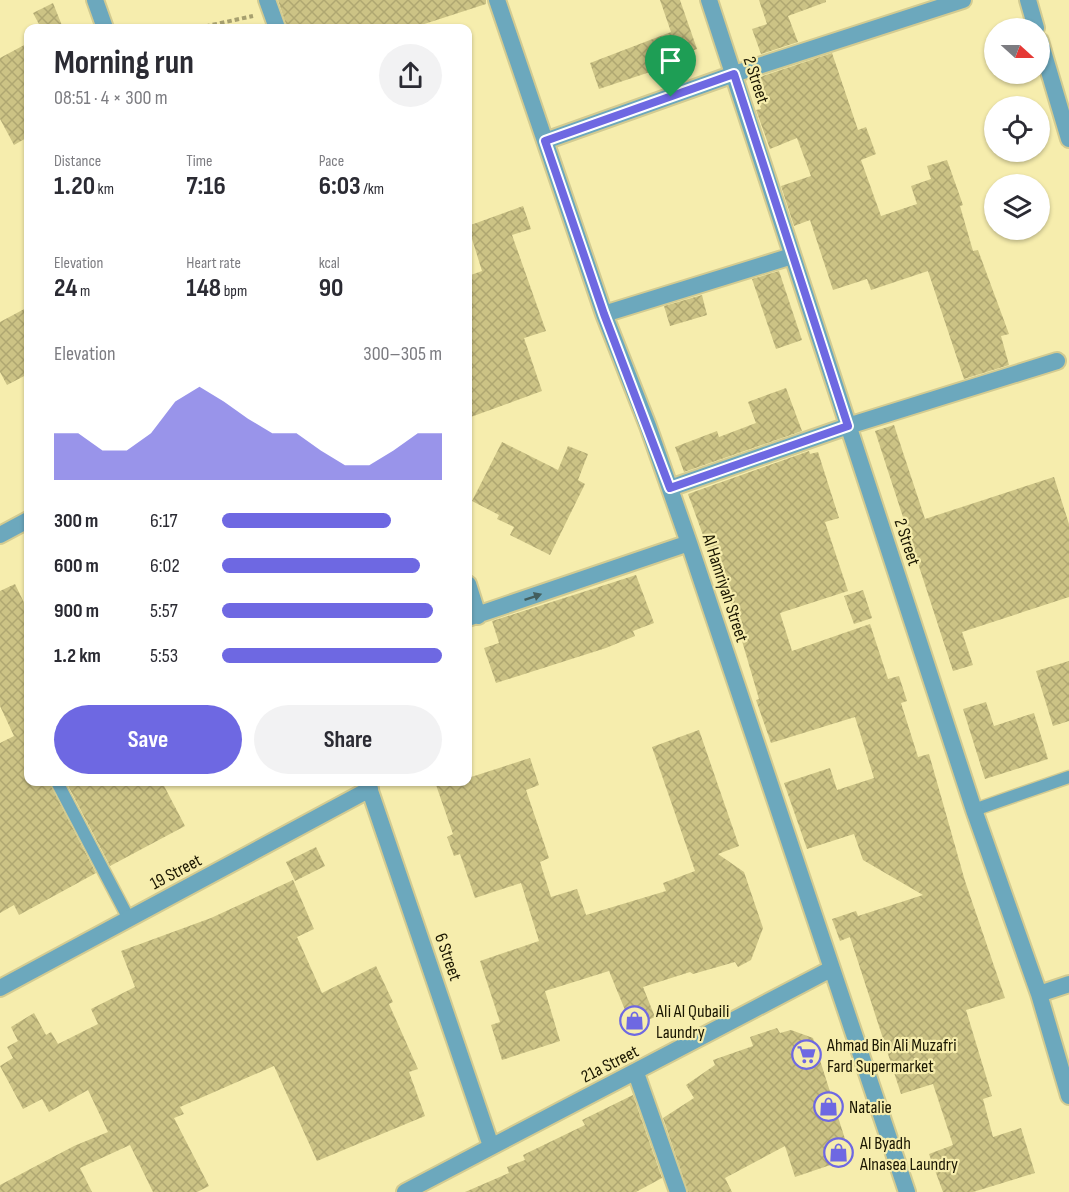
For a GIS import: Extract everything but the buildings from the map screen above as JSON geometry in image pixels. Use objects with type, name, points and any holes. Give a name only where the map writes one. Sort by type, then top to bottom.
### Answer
[{"type":"street","points":[[96,0],[104,24]]},
{"type":"street","name":"Al Hamriyah Street","points":[[497,0],[604,314],[689,543],[906,1192]]},
{"type":"street","name":"2 Street","points":[[709,0],[974,810],[1039,994],[1069,1096]]},
{"type":"street","points":[[545,141],[734,74],[963,0]]},
{"type":"street","points":[[1028,0],[1033,18]]},
{"type":"street","points":[[269,6],[276,24]]},
{"type":"street","points":[[1050,75],[1069,139]]},
{"type":"street","points":[[604,314],[792,256]]},
{"type":"street","points":[[670,488],[848,426],[1057,362]]},
{"type":"street","points":[[0,535],[24,522]]},
{"type":"street","points":[[473,617],[689,543]]},
{"type":"street","name":"19 Street","points":[[0,988],[367,786]]},
{"type":"street","name":"6 Street","points":[[369,786],[491,1146]]},
{"type":"street","name":"21a Street","points":[[405,1192],[429,1186],[491,1146],[636,1073],[831,969]]},
{"type":"street","points":[[1039,994],[1069,984]]},
{"type":"street","points":[[636,1073],[678,1192]]},
{"type":"lane","points":[[974,810],[1069,777]]},
{"type":"lane","points":[[59,786],[129,919]]},
{"type":"path","points":[[211,24],[269,6]]},
{"type":"place","name":"Ali Al Qubaili Laundry","points":[[635,1021]]},
{"type":"place","name":"Ahmad Bin Ali Muzafri Fard Supermarket","points":[[806,1055]]},
{"type":"place","name":"Natalie","points":[[828,1107]]},
{"type":"place","name":"Al Byadh Alnasea Laundry","points":[[839,1153]]},
{"type":"route","points":[[734,74],[848,426],[670,488],[604,314],[545,141],[671,97],[734,74]]}]
